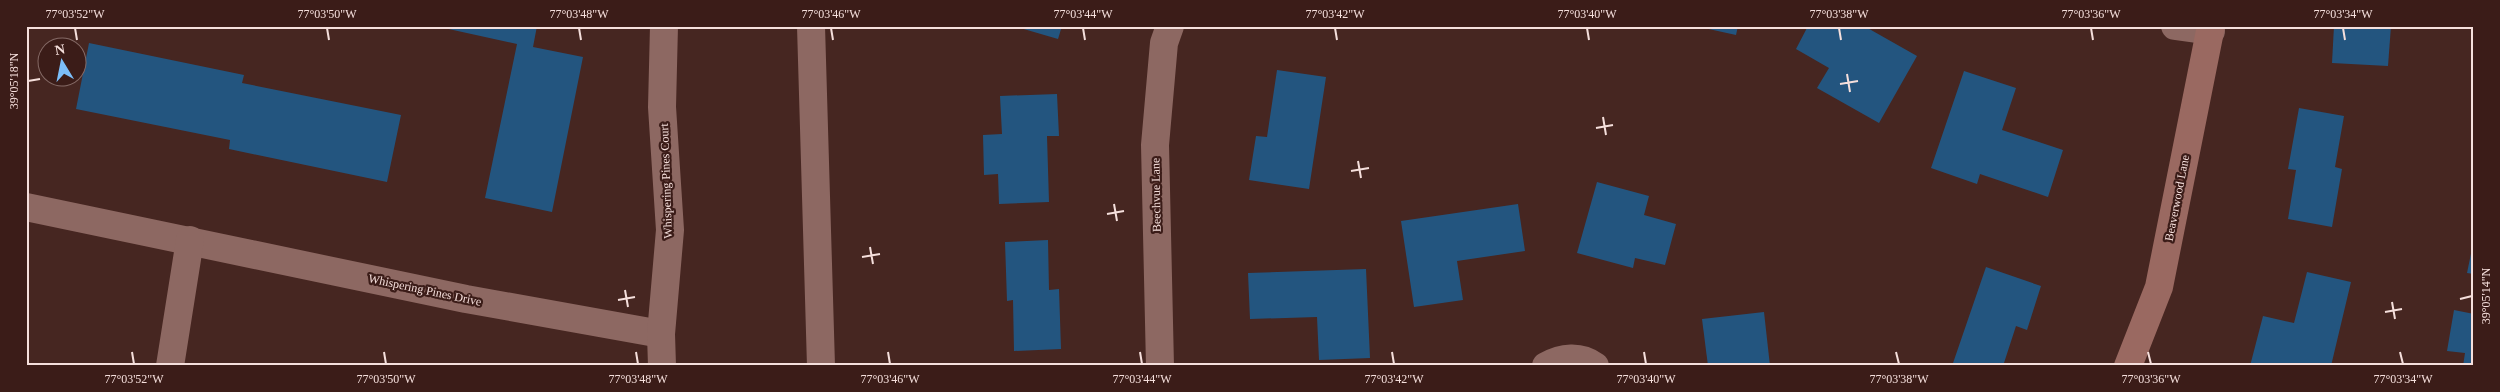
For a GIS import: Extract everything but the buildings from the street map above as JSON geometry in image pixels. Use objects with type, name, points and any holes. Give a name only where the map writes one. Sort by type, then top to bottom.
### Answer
[{"type":"street","name":"Whispering Pines Court","points":[[662,366],[661,334],[670,230],[662,108],[664,26]]},
{"type":"street","points":[[811,26],[821,366]]},
{"type":"street","name":"Beechvue Lane","points":[[1160,366],[1154,145],[1164,43],[1170,26]]},
{"type":"street","points":[[2175,26],[2211,29]]},
{"type":"street","name":"Beaverwood Lane","points":[[2128,366],[2159,287],[2211,29]]},
{"type":"street","name":"Whispering Pines Drive","points":[[26,207],[466,299],[661,334]]},
{"type":"street","points":[[170,366],[190,240]]},
{"type":"street","points":[[1546,366],[1560,359],[1575,358],[1595,366]]}]
